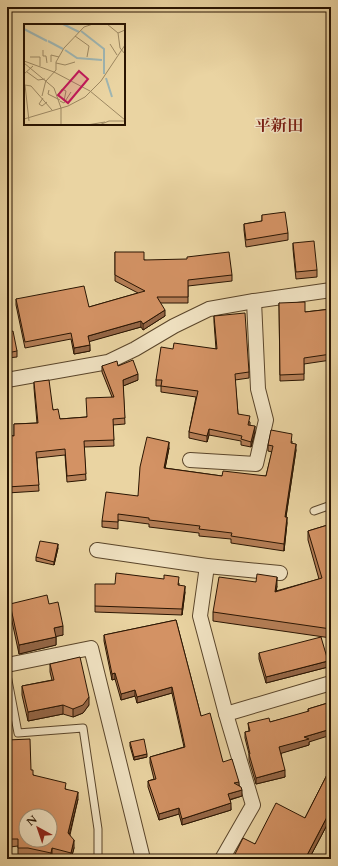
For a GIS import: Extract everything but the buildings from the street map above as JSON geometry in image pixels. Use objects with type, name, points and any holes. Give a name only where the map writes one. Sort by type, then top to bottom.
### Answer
[{"type":"street","points":[[7,380],[108,362],[135,349],[174,326],[209,310],[254,300],[331,290]]},
{"type":"street","points":[[190,460],[256,464],[266,420],[258,389],[254,300]]},
{"type":"street","points":[[97,550],[207,566],[280,573]]},
{"type":"street","points":[[207,566],[200,616],[226,714],[253,805],[222,859]]},
{"type":"street","points":[[7,665],[91,648],[143,859]]},
{"type":"street","points":[[226,714],[331,682]]},
{"type":"lane","points":[[314,511],[331,505]]},
{"type":"lane","points":[[7,676],[18,734],[83,728],[98,829],[98,859]]},
{"type":"district","name":"平新田","points":[[279,126]]}]
